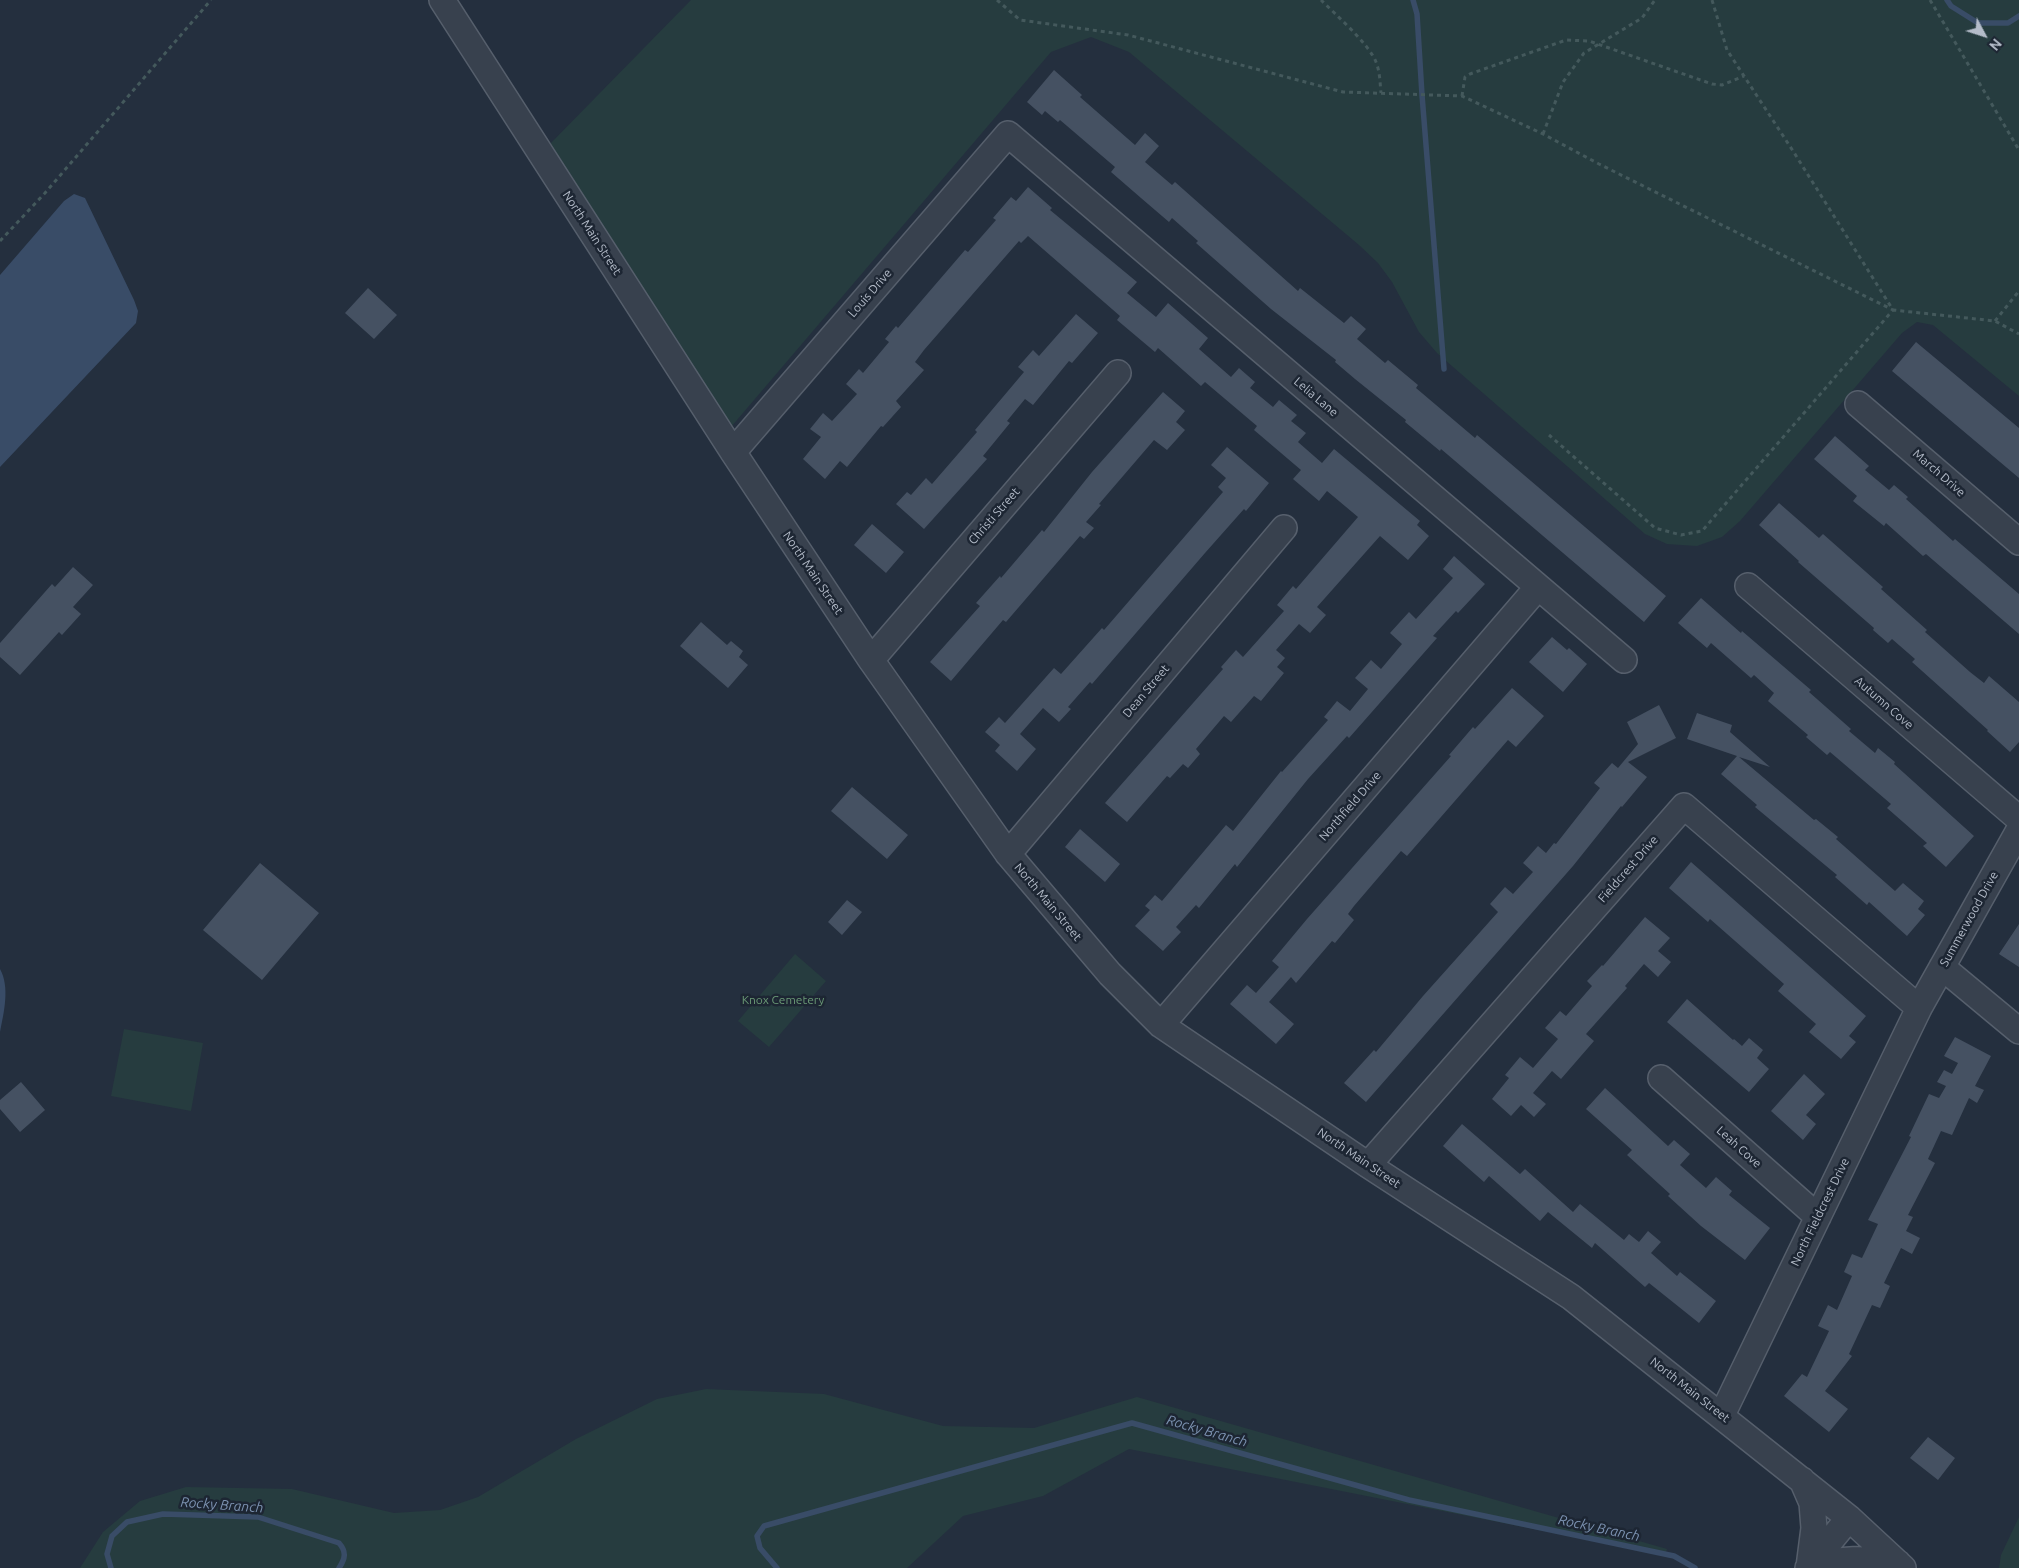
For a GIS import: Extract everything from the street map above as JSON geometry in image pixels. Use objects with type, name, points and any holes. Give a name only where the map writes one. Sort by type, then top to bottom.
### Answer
[{"type":"street","name":"North Main Street","points":[[442,0],[733,452],[871,660],[1008,854],[1110,974],[1161,1025],[1368,1165],[1571,1297],[1722,1415],[1849,1518],[1900,1566]]},
{"type":"street","name":"Louis Drive","points":[[733,452],[1008,134]]},
{"type":"street","name":"Lelia Lane","points":[[1008,134],[1624,660]]},
{"type":"street","name":"Christi Street","points":[[871,660],[1118,372]]},
{"type":"street","name":"March Drive","points":[[1858,404],[2019,542]]},
{"type":"street","name":"Dean Street","points":[[1008,854],[1284,528]]},
{"type":"street","name":"Autumn Cove","points":[[1748,586],[2019,819]]},
{"type":"street","name":"Northfield Drive","points":[[1161,1025],[1538,587]]},
{"type":"street","name":"Fieldcrest Drive","points":[[1368,1165],[1684,806],[1919,1008]]},
{"type":"street","name":"Summerwood Drive","points":[[1919,1008],[2019,830]]},
{"type":"street","points":[[1942,967],[2019,1031]]},
{"type":"street","name":"North Fieldcrest Drive","points":[[1722,1415],[1919,1008]]},
{"type":"street","name":"Leah Cove","points":[[1661,1078],[1818,1217]]},
{"type":"street","points":[[1802,1480],[1812,1503],[1814,1528],[1808,1568]]},
{"type":"street","points":[[1808,1568],[1849,1518]]},
{"type":"street","points":[[1808,1568],[1849,1559],[1866,1559],[1900,1566]]},
{"type":"path","points":[[0,241],[45,193],[211,0]]},
{"type":"path","points":[[997,0],[1020,20],[1128,35],[1343,92],[1462,96],[1543,134],[1599,164],[1893,310],[1995,321],[2019,334]]},
{"type":"path","points":[[1321,0],[1376,60],[1381,94]]},
{"type":"path","points":[[1543,134],[1563,82],[1584,53],[1642,18],[1655,0]]},
{"type":"path","points":[[1712,0],[1727,50],[1794,151],[1893,310]]},
{"type":"path","points":[[1930,0],[2019,150]]},
{"type":"path","points":[[1462,96],[1465,78],[1470,74],[1566,40],[1577,39],[1599,44],[1712,84],[1722,85],[1744,76]]},
{"type":"path","points":[[1995,321],[2019,291]]},
{"type":"path","points":[[1549,435],[1655,528],[1681,535],[1702,531],[1893,310]]},
{"type":"green space","points":[[691,0],[2019,0],[2019,396],[1933,325],[1917,322],[1902,333],[1740,521],[1722,537],[1697,546],[1667,544],[1645,534],[1437,353],[1419,332],[1392,282],[1378,263],[1359,245],[1129,52],[1091,37],[1051,52],[731,427],[549,145]]},
{"type":"green space","name":"Knox Cemetery","points":[[795,954],[826,981],[769,1047],[738,1021]]},
{"type":"green space","points":[[124,1029],[203,1043],[191,1111],[111,1096]]},
{"type":"green space","points":[[706,1389],[824,1394],[943,1426],[1034,1428],[1137,1397],[1667,1549],[1665,1555],[1129,1449],[1043,1496],[963,1516],[907,1568],[80,1568],[103,1532],[140,1501],[186,1487],[292,1489],[394,1513],[440,1510],[478,1497],[576,1439],[657,1399]]},
{"type":"green space","points":[[2019,1517],[2019,1568],[1999,1568],[2001,1555]]},
{"type":"water","points":[[74,194],[85,198],[134,300],[138,311],[136,323],[0,467],[0,275],[64,201]]},
{"type":"water","points":[[0,969],[5,984],[5,992],[0,1032]]},
{"type":"building","points":[[1054,70],[1082,95],[1080,97],[1135,145],[1145,133],[1159,146],[1145,162],[1172,185],[1175,182],[1298,291],[1300,288],[1344,323],[1351,316],[1366,329],[1357,339],[1385,363],[1388,360],[1418,385],[1416,388],[1475,438],[1477,435],[1666,596],[1644,622],[1441,449],[1440,451],[1405,422],[1406,420],[1335,362],[1336,360],[1271,309],[1196,243],[1198,241],[1172,218],[1169,222],[1141,198],[1111,172],[1115,167],[1060,120],[1058,122],[1045,111],[1042,115],[1027,102]]},
{"type":"building","points":[[1028,187],[1052,208],[1050,210],[1137,282],[1127,293],[1156,317],[1168,303],[1208,338],[1199,349],[1231,377],[1239,368],[1255,382],[1250,388],[1273,407],[1279,400],[1297,415],[1291,421],[1306,433],[1298,442],[1322,463],[1334,449],[1420,521],[1417,525],[1429,536],[1408,560],[1380,536],[1317,607],[1326,615],[1310,633],[1299,624],[1276,650],[1285,658],[1277,667],[1284,673],[1261,701],[1254,696],[1231,722],[1224,716],[1196,749],[1200,754],[1188,768],[1183,764],[1170,778],[1167,776],[1127,822],[1105,803],[1223,669],[1221,667],[1236,650],[1243,657],[1284,611],[1277,605],[1293,586],[1296,589],[1358,517],[1327,491],[1319,501],[1293,479],[1301,470],[1254,430],[1257,426],[1205,382],[1201,386],[1158,348],[1155,352],[1117,320],[1120,316],[1028,236],[1021,243],[1019,241],[924,350],[915,362],[924,370],[896,401],[901,407],[883,427],[881,426],[847,467],[840,461],[825,479],[803,459],[821,437],[810,429],[823,413],[832,421],[857,394],[846,384],[859,369],[863,373],[889,342],[885,339],[896,326],[898,328],[965,250],[968,252],[996,220],[993,218],[1011,197],[1016,201]]},
{"type":"building","points":[[368,288],[397,315],[374,339],[345,313]]},
{"type":"building","points":[[1076,314],[1098,333],[1072,363],[1069,361],[1033,405],[1025,399],[1007,421],[1010,423],[983,456],[987,459],[924,529],[896,504],[907,492],[911,495],[926,478],[932,484],[977,432],[975,430],[1024,372],[1018,367],[1033,350],[1039,356]]},
{"type":"building","points":[[1916,342],[2019,428],[2019,478],[1892,371]]},
{"type":"building","points":[[1163,392],[1185,411],[1176,422],[1185,430],[1167,450],[1154,440],[1086,522],[1094,528],[1084,539],[1080,536],[1006,622],[1003,620],[951,681],[930,662],[980,606],[976,603],[1000,576],[1001,578],[1042,530],[1044,532],[1092,472]]},
{"type":"building","points":[[1835,436],[1869,466],[1865,470],[1889,490],[1894,485],[1908,497],[1906,499],[1953,541],[1955,539],[2019,594],[2019,634],[1926,554],[1923,556],[1886,523],[1884,526],[1853,501],[1857,496],[1814,459]]},
{"type":"building","points":[[1227,447],[1269,483],[1246,511],[1244,509],[1205,553],[1092,684],[1090,682],[1068,707],[1071,709],[1059,722],[1043,708],[1020,734],[1036,749],[1017,771],[995,751],[1000,745],[985,732],[999,717],[1005,723],[1054,668],[1061,674],[1102,628],[1104,630],[1223,492],[1218,487],[1226,478],[1211,465]]},
{"type":"building","points":[[1779,503],[1819,538],[1823,534],[1883,587],[1881,589],[1927,630],[1925,632],[1970,672],[1984,683],[1989,676],[2019,702],[2019,742],[2010,752],[1912,662],[1915,659],[1892,639],[1888,643],[1873,630],[1874,628],[1798,562],[1759,525]]},
{"type":"building","points":[[872,524],[904,552],[886,573],[854,545]]},
{"type":"building","points":[[1454,556],[1485,584],[1433,636],[1437,638],[1349,738],[1347,736],[1308,779],[1237,867],[1235,864],[1199,908],[1196,905],[1176,927],[1181,932],[1163,951],[1135,926],[1150,910],[1145,906],[1155,895],[1162,901],[1226,825],[1233,831],[1281,771],[1328,720],[1324,717],[1337,701],[1350,711],[1368,689],[1355,678],[1371,660],[1381,669],[1402,644],[1390,633],[1409,612],[1416,619],[1453,578],[1443,569]]},
{"type":"building","points":[[73,567],[93,585],[73,607],[81,614],[62,635],[59,632],[20,675],[0,657],[0,643],[52,584],[55,587]]},
{"type":"building","points":[[1701,598],[1811,690],[1809,692],[1875,753],[1878,748],[1895,762],[1894,764],[1974,836],[1946,867],[1923,846],[1927,843],[1887,808],[1891,804],[1830,752],[1827,755],[1806,737],[1808,735],[1768,701],[1774,693],[1754,675],[1751,678],[1711,643],[1707,648],[1678,623]]},
{"type":"building","points":[[701,622],[727,645],[731,641],[743,651],[739,657],[748,665],[728,688],[680,646]]},
{"type":"building","points":[[1552,637],[1567,650],[1569,648],[1587,664],[1563,692],[1529,662]]},
{"type":"building","points":[[1512,688],[1544,716],[1516,747],[1508,740],[1407,856],[1401,851],[1348,914],[1354,920],[1335,943],[1332,941],[1296,983],[1291,977],[1269,1002],[1294,1024],[1276,1044],[1230,1004],[1247,985],[1256,993],[1279,967],[1272,961],[1307,919],[1451,756],[1449,755],[1473,727],[1475,729]]},
{"type":"building","points":[[1659,705],[1676,738],[1628,762],[1647,777],[1573,866],[1366,1102],[1344,1083],[1374,1050],[1376,1052],[1498,912],[1490,904],[1505,887],[1513,894],[1533,872],[1523,863],[1538,846],[1546,853],[1554,843],[1556,844],[1600,788],[1594,783],[1612,763],[1618,768],[1638,744],[1627,722]]},
{"type":"building","points":[[1697,713],[1732,725],[1730,732],[1770,767],[1739,757],[1814,820],[1816,819],[1838,837],[1836,839],[1895,891],[1903,883],[1924,901],[1918,909],[1925,915],[1907,936],[1869,902],[1867,905],[1835,877],[1837,875],[1755,807],[1757,805],[1721,774],[1737,756],[1687,739]]},
{"type":"building","points":[[852,787],[908,835],[887,859],[831,811]]},
{"type":"building","points":[[1080,829],[1120,864],[1105,882],[1065,847]]},
{"type":"building","points":[[1691,862],[1866,1016],[1849,1036],[1856,1042],[1841,1059],[1809,1032],[1816,1024],[1778,991],[1784,984],[1710,919],[1708,922],[1669,888]]},
{"type":"building","points":[[260,863],[319,913],[262,980],[203,930]]},
{"type":"building","points":[[847,900],[862,912],[842,935],[828,922]]},
{"type":"building","points":[[1645,917],[1670,938],[1658,951],[1671,962],[1658,977],[1644,964],[1625,986],[1627,988],[1586,1034],[1594,1041],[1561,1079],[1552,1071],[1533,1093],[1546,1104],[1534,1117],[1521,1105],[1511,1116],[1492,1099],[1509,1078],[1505,1075],[1520,1057],[1533,1068],[1558,1039],[1545,1028],[1560,1011],[1566,1016],[1592,986],[1587,981],[1603,966]]},
{"type":"building","points":[[2019,924],[2019,967],[1999,954]]},
{"type":"building","points":[[1687,999],[1733,1040],[1742,1046],[1749,1038],[1763,1050],[1757,1058],[1769,1069],[1749,1092],[1667,1022]]},
{"type":"building","points":[[1955,1037],[1991,1056],[1975,1086],[1984,1090],[1977,1103],[1969,1098],[1952,1135],[1941,1131],[1928,1159],[1935,1163],[1908,1215],[1913,1217],[1906,1231],[1920,1238],[1912,1254],[1901,1248],[1884,1283],[1890,1286],[1880,1308],[1872,1305],[1849,1354],[1852,1356],[1825,1391],[1848,1409],[1829,1432],[1784,1396],[1802,1374],[1807,1377],[1829,1331],[1818,1326],[1828,1305],[1837,1310],[1852,1276],[1844,1272],[1852,1254],[1862,1258],[1878,1224],[1868,1220],[1911,1137],[1909,1136],[1929,1094],[1939,1098],[1946,1086],[1937,1082],[1944,1070],[1952,1074],[1958,1063],[1944,1056]]},
{"type":"building","points":[[1804,1074],[1825,1094],[1806,1115],[1816,1124],[1803,1140],[1771,1111]]},
{"type":"building","points":[[21,1082],[45,1110],[20,1132],[0,1109],[0,1100]]},
{"type":"building","points":[[1605,1088],[1668,1146],[1674,1140],[1690,1154],[1680,1165],[1706,1188],[1716,1177],[1732,1191],[1729,1195],[1770,1228],[1745,1260],[1701,1226],[1668,1196],[1670,1194],[1627,1155],[1632,1150],[1586,1109]]},
{"type":"building","points":[[1462,1124],[1520,1174],[1525,1169],[1573,1212],[1580,1204],[1624,1240],[1629,1234],[1639,1242],[1648,1231],[1661,1242],[1651,1253],[1677,1276],[1680,1272],[1716,1301],[1699,1323],[1649,1283],[1645,1287],[1595,1243],[1592,1248],[1548,1212],[1540,1221],[1489,1176],[1484,1182],[1443,1146]]},
{"type":"building","points":[[1928,1437],[1955,1458],[1938,1480],[1910,1458]]},
{"type":"waterway","points":[[1413,0],[1417,14],[1444,369]]},
{"type":"waterway","points":[[1947,0],[1951,6],[1978,23],[2008,23],[2019,16]]},
{"type":"waterway","name":"Rocky Branch","points":[[777,1568],[760,1548],[757,1536],[764,1526],[1132,1423],[1409,1500],[1674,1556],[1695,1568]]},
{"type":"waterway","name":"Rocky Branch","points":[[111,1568],[107,1554],[112,1536],[127,1522],[163,1514],[258,1517],[339,1543],[344,1555],[343,1562],[339,1568]]}]
